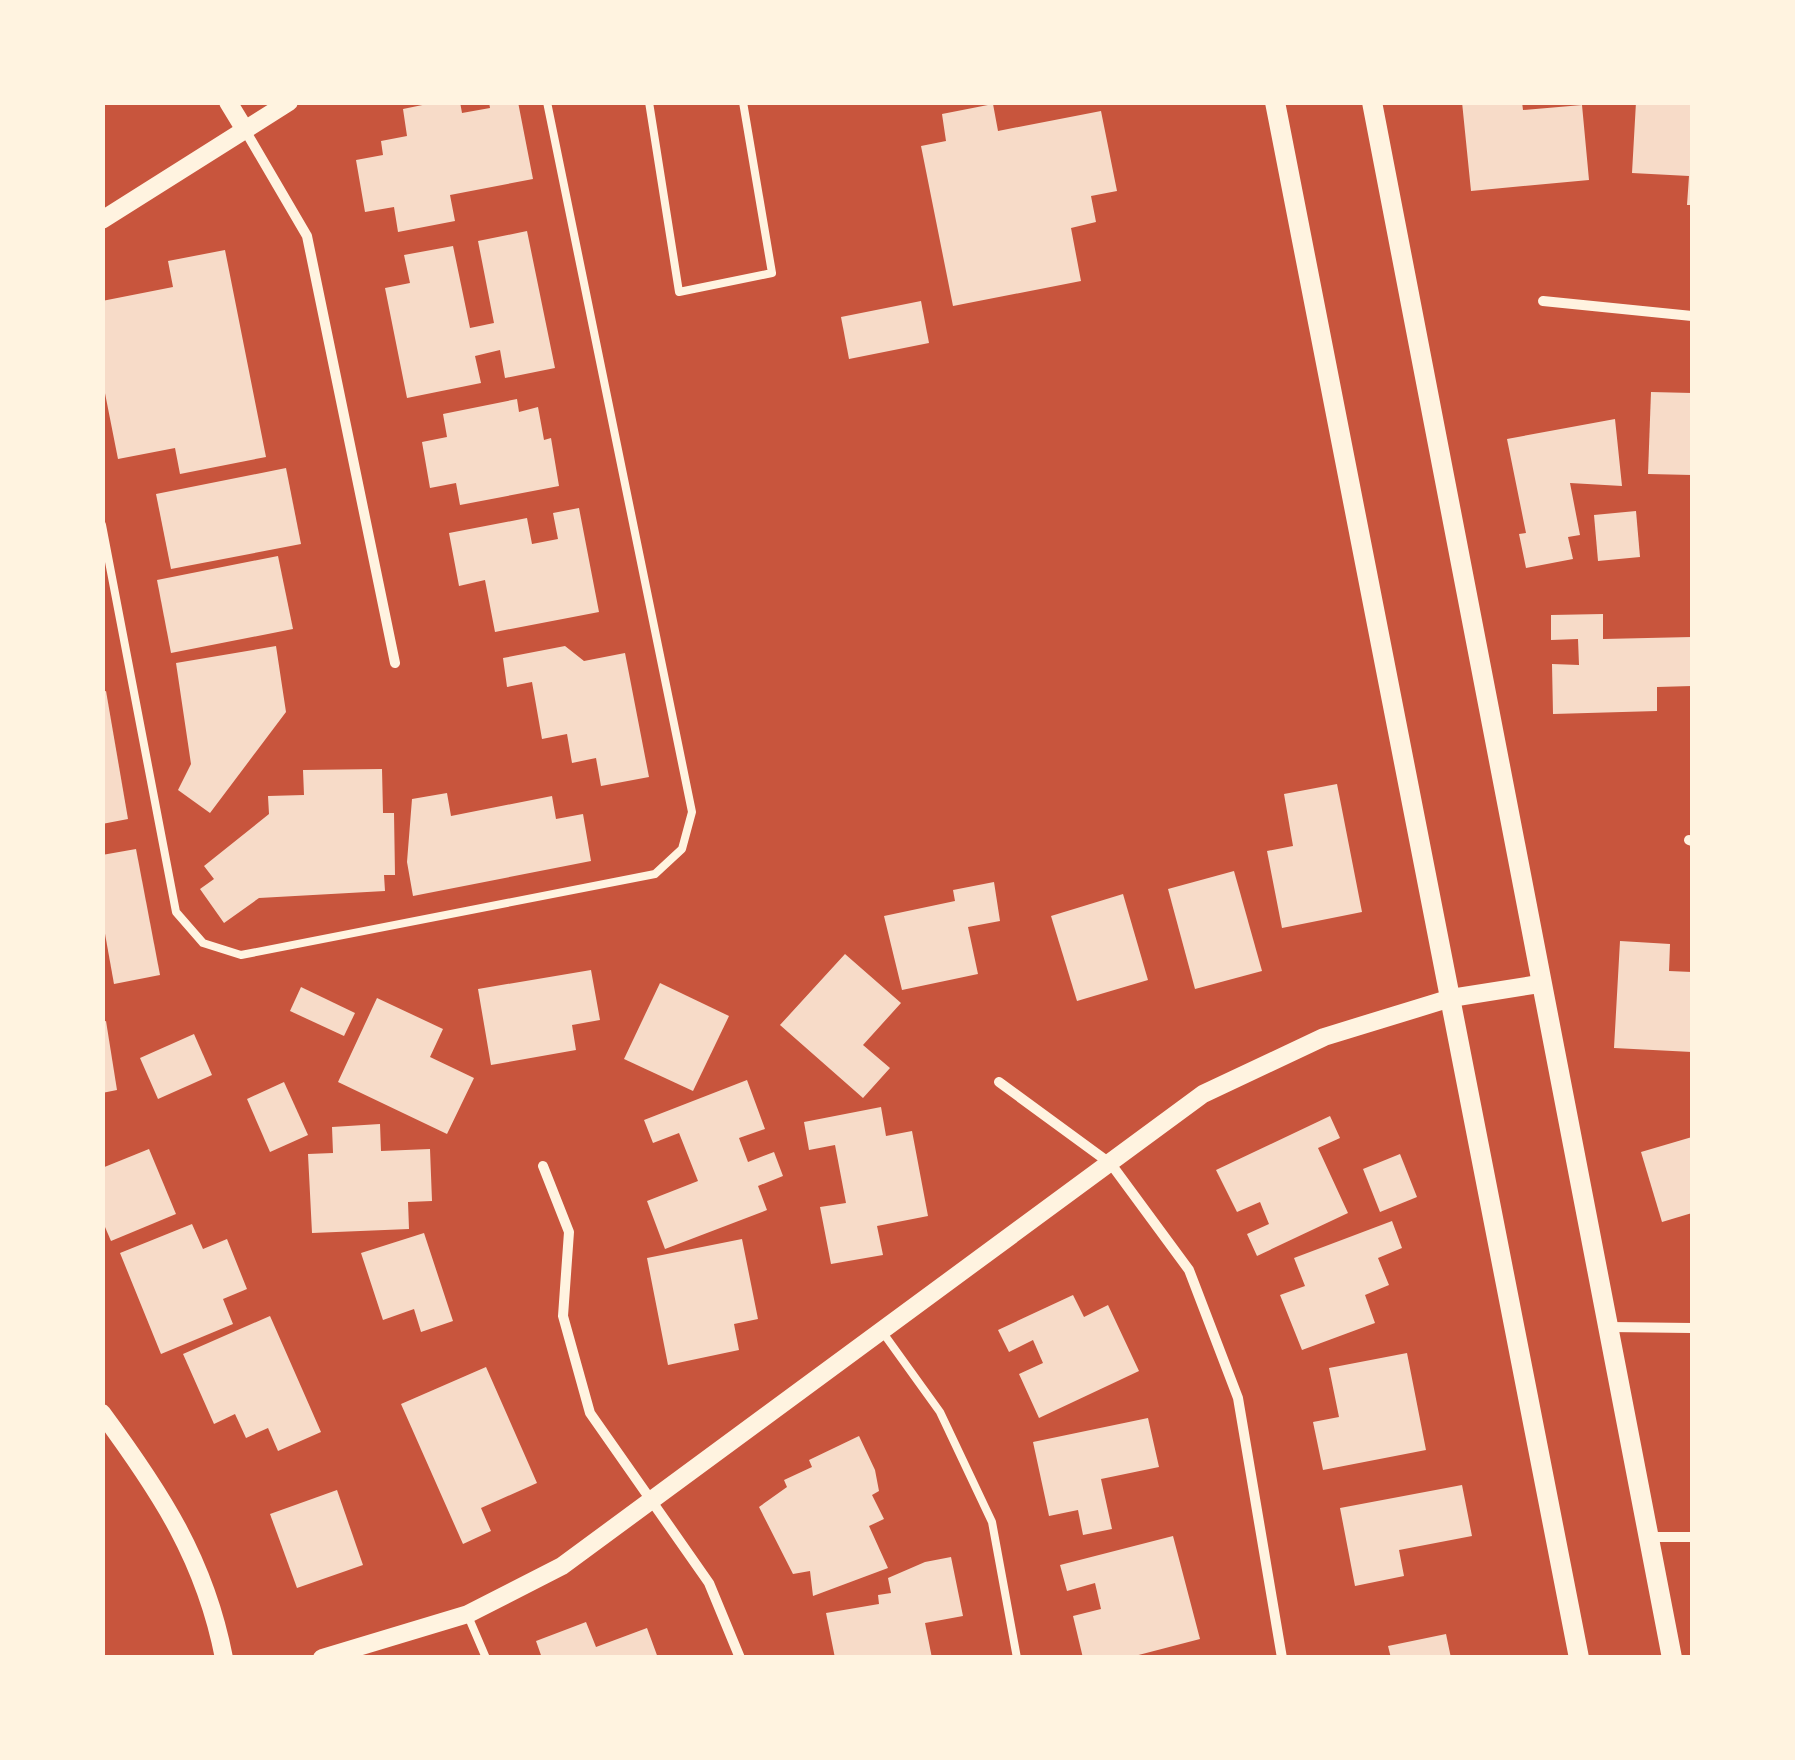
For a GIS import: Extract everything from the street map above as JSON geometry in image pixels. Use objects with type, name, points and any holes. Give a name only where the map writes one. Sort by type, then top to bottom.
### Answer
[{"type":"main road","points":[[1275,102],[1578,1658]]},
{"type":"main road","points":[[1372,102],[1672,1658]]},
{"type":"street","points":[[228,102],[307,236],[395,663]]},
{"type":"street","points":[[102,220],[288,102]]},
{"type":"street","points":[[1543,301],[1692,316]]},
{"type":"street","points":[[322,1658],[468,1614],[562,1566],[1204,1094],[1324,1037],[1451,998],[1539,984]]},
{"type":"street","points":[[998,1082],[1111,1164],[1189,1270],[1238,1398],[1282,1658]]},
{"type":"street","points":[[543,1166],[568,1232],[563,1316],[590,1413],[709,1584],[740,1658]]},
{"type":"street","points":[[1609,1327],[1692,1328]]},
{"type":"street","points":[[102,1414],[153,1482],[186,1538],[214,1604],[224,1658]]},
{"type":"street","points":[[1649,1537],[1692,1538]]},
{"type":"lane","points":[[102,525],[176,912],[203,942],[241,955],[260,952],[655,874],[682,849],[692,812],[547,102]]},
{"type":"lane","points":[[648,102],[679,292],[772,273],[743,102]]},
{"type":"lane","points":[[881,1330],[940,1412],[992,1522],[1018,1658]]},
{"type":"lane","points":[[468,1614],[486,1658]]},
{"type":"building","points":[[460,102],[462,113],[490,108],[489,102],[518,102],[533,179],[450,195],[455,221],[398,232],[394,207],[365,212],[356,160],[383,155],[381,141],[407,136],[403,109]]},
{"type":"building","points":[[1462,102],[1522,102],[1523,110],[1582,105],[1589,180],[1471,191]]},
{"type":"building","points":[[1636,102],[1692,102],[1692,205],[1687,205],[1689,176],[1632,173]]},
{"type":"building","points":[[993,104],[998,131],[1101,111],[1117,191],[1091,196],[1096,222],[1071,228],[1081,281],[953,306],[921,146],[946,141],[942,114]]},
{"type":"building","points":[[527,231],[555,368],[505,378],[500,350],[475,356],[481,383],[407,398],[385,288],[410,283],[404,255],[453,246],[470,328],[494,323],[478,241]]},
{"type":"building","points":[[225,250],[266,457],[180,474],[175,448],[118,459],[102,378],[102,301],[173,287],[168,261]]},
{"type":"building","points":[[921,301],[929,343],[849,359],[841,317]]},
{"type":"building","points":[[1651,392],[1692,393],[1692,475],[1648,474]]},
{"type":"building","points":[[517,399],[519,412],[538,407],[544,440],[551,438],[559,486],[460,505],[456,483],[430,488],[422,442],[447,437],[443,414]]},
{"type":"building","points":[[1615,419],[1622,486],[1570,483],[1580,535],[1568,537],[1573,559],[1526,568],[1519,534],[1526,533],[1507,439]]},
{"type":"building","points":[[286,468],[301,544],[171,569],[156,494]]},
{"type":"building","points":[[579,508],[599,612],[495,632],[485,580],[459,586],[449,533],[527,518],[532,544],[558,539],[553,513]]},
{"type":"building","points":[[1636,511],[1640,557],[1598,561],[1594,515]]},
{"type":"building","points":[[278,556],[293,629],[171,653],[157,580]]},
{"type":"building","points":[[1603,614],[1603,639],[1692,637],[1692,686],[1657,687],[1657,711],[1553,714],[1552,664],[1579,665],[1578,639],[1551,640],[1551,615]]},
{"type":"building","points":[[276,646],[286,712],[210,813],[178,790],[191,764],[176,663]]},
{"type":"building","points":[[565,646],[584,661],[625,653],[649,777],[601,786],[596,758],[572,763],[567,734],[542,739],[532,682],[507,687],[503,658]]},
{"type":"building","points":[[106,691],[128,819],[102,824],[102,692]]},
{"type":"building","points":[[382,769],[383,813],[394,813],[395,875],[384,875],[385,891],[259,898],[224,923],[200,889],[214,879],[204,866],[269,814],[268,796],[304,795],[303,770]]},
{"type":"building","points":[[1337,784],[1362,912],[1282,928],[1267,851],[1293,846],[1284,794]]},
{"type":"building","points":[[447,793],[451,816],[552,796],[556,819],[583,814],[591,861],[413,896],[407,862],[412,799]]},
{"type":"building","points":[[136,849],[160,975],[114,984],[102,917],[102,855]]},
{"type":"building","points":[[1234,871],[1262,971],[1195,989],[1168,889]]},
{"type":"building","points":[[994,882],[1000,921],[968,927],[978,974],[902,990],[884,916],[955,901],[953,890]]},
{"type":"building","points":[[1123,894],[1148,980],[1077,1001],[1051,916]]},
{"type":"building","points":[[1620,941],[1670,944],[1669,971],[1692,972],[1692,1052],[1614,1048]]},
{"type":"building","points":[[845,954],[901,1003],[863,1045],[890,1068],[863,1098],[780,1025]]},
{"type":"building","points":[[591,970],[600,1020],[572,1025],[576,1050],[491,1065],[478,989]]},
{"type":"building","points":[[660,983],[729,1016],[693,1091],[624,1059]]},
{"type":"building","points":[[301,987],[355,1013],[344,1036],[290,1011]]},
{"type":"building","points":[[377,998],[443,1029],[430,1057],[474,1078],[447,1134],[338,1082]]},
{"type":"building","points":[[106,1021],[117,1090],[102,1093],[102,1022]]},
{"type":"building","points":[[194,1034],[212,1075],[158,1099],[140,1058]]},
{"type":"building","points":[[747,1080],[765,1129],[739,1138],[748,1162],[774,1152],[783,1176],[758,1186],[767,1210],[665,1249],[647,1201],[698,1181],[679,1133],[653,1143],[644,1120]]},
{"type":"building","points":[[284,1082],[308,1135],[270,1152],[247,1099]]},
{"type":"building","points":[[881,1107],[886,1136],[912,1131],[928,1216],[877,1226],[883,1255],[831,1264],[820,1207],[846,1203],[835,1145],[809,1150],[804,1122]]},
{"type":"building","points":[[1330,1116],[1340,1138],[1318,1148],[1348,1213],[1257,1256],[1247,1234],[1269,1224],[1260,1202],[1237,1212],[1216,1170]]},
{"type":"building","points":[[380,1124],[381,1151],[430,1149],[432,1201],[408,1202],[409,1229],[312,1233],[308,1154],[333,1153],[332,1127]]},
{"type":"building","points":[[1692,1137],[1692,1213],[1662,1222],[1641,1152]]},
{"type":"building","points":[[149,1149],[176,1214],[111,1241],[102,1220],[102,1168]]},
{"type":"building","points":[[1400,1154],[1417,1197],[1380,1212],[1363,1169]]},
{"type":"building","points":[[1392,1221],[1402,1248],[1378,1258],[1389,1285],[1365,1295],[1375,1323],[1302,1350],[1280,1295],[1305,1286],[1294,1258]]},
{"type":"building","points":[[192,1224],[203,1249],[227,1239],[247,1289],[223,1299],[233,1324],[161,1354],[120,1253]]},
{"type":"building","points":[[424,1233],[453,1321],[421,1332],[414,1309],[383,1320],[361,1253]]},
{"type":"building","points":[[742,1239],[758,1319],[734,1324],[739,1350],[668,1365],[647,1258]]},
{"type":"building","points":[[1073,1295],[1084,1317],[1108,1305],[1139,1371],[1039,1418],[1019,1374],[1043,1363],[1033,1340],[1009,1352],[998,1330]]},
{"type":"building","points":[[270,1316],[321,1432],[278,1451],[268,1428],[246,1438],[235,1414],[214,1424],[183,1354]]},
{"type":"building","points":[[1407,1353],[1426,1450],[1323,1470],[1313,1422],[1339,1417],[1329,1368]]},
{"type":"building","points":[[486,1367],[537,1483],[481,1508],[491,1531],[463,1544],[401,1404]]},
{"type":"building","points":[[1148,1418],[1159,1467],[1101,1479],[1112,1529],[1083,1535],[1078,1510],[1049,1516],[1033,1442]]},
{"type":"building","points":[[859,1436],[875,1470],[879,1491],[872,1495],[884,1519],[869,1526],[888,1568],[813,1596],[810,1571],[793,1574],[759,1507],[787,1487],[784,1480],[812,1467],[809,1460]]},
{"type":"building","points":[[1462,1485],[1472,1536],[1399,1550],[1404,1576],[1355,1586],[1340,1508]]},
{"type":"building","points":[[337,1490],[363,1565],[297,1588],[270,1514]]},
{"type":"building","points":[[1173,1536],[1200,1639],[1127,1658],[1083,1658],[1073,1616],[1101,1609],[1095,1583],[1067,1591],[1060,1565]]},
{"type":"building","points":[[951,1557],[963,1616],[925,1623],[932,1658],[835,1658],[826,1613],[879,1604],[878,1595],[891,1593],[888,1578],[925,1562]]},
{"type":"building","points":[[586,1622],[596,1647],[647,1628],[658,1658],[542,1658],[536,1641]]},
{"type":"building","points":[[1446,1634],[1451,1658],[1391,1658],[1388,1646]]}]
